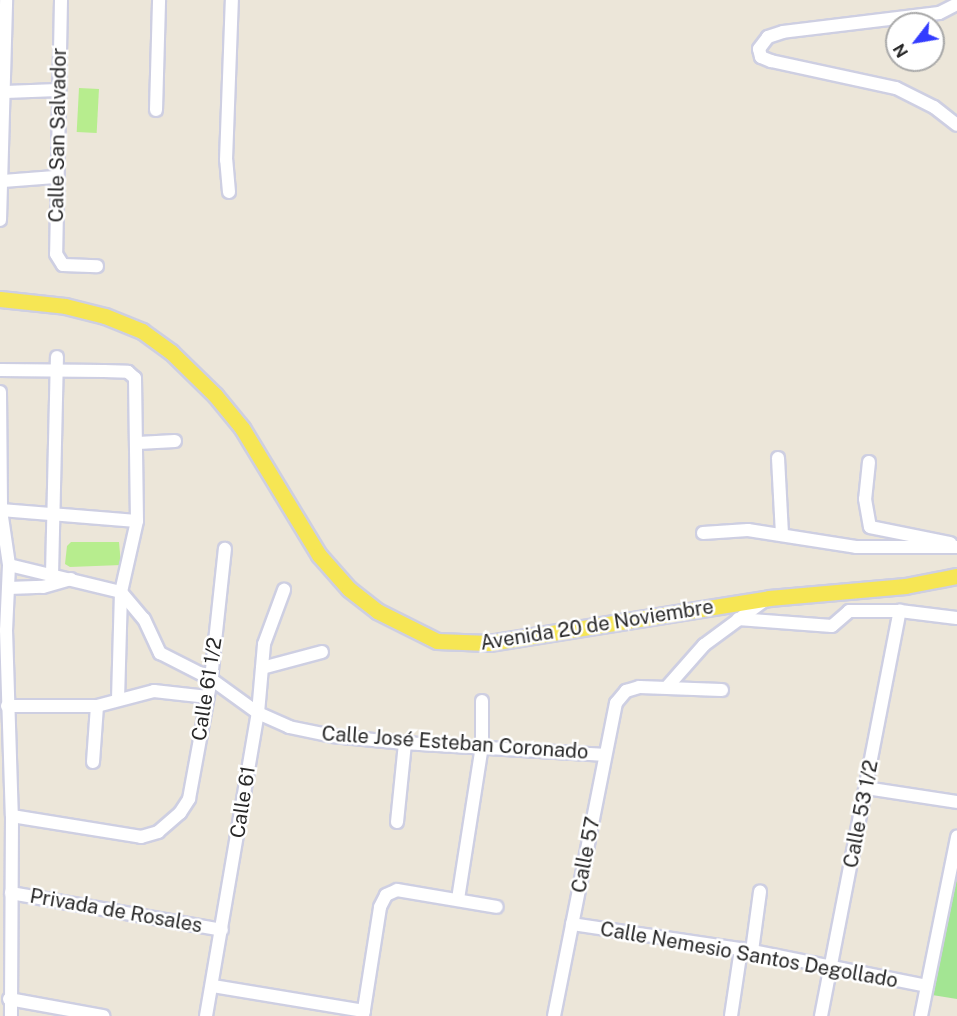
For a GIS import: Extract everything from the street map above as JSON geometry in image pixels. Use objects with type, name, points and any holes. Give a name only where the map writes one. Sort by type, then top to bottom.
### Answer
[{"type":"main road","name":"Avenida 20 de Noviembre","points":[[0,299],[105,316],[142,331],[171,352],[215,395],[242,428],[327,563],[370,606],[412,631],[437,641],[489,644],[768,598],[905,586],[957,576]]},
{"type":"street","points":[[0,220],[3,181],[6,0]]},
{"type":"street","name":"Calle San Salvador","points":[[61,0],[55,177],[56,254],[66,266],[97,266]]},
{"type":"street","points":[[156,110],[159,0]]},
{"type":"street","points":[[229,192],[226,160],[232,0]]},
{"type":"street","points":[[957,4],[939,13],[783,32],[764,41],[759,52],[771,61],[896,88],[934,107],[957,125]]},
{"type":"street","points":[[5,92],[58,90]]},
{"type":"street","points":[[3,181],[55,177]]},
{"type":"street","points":[[52,575],[57,512],[57,357]]},
{"type":"street","points":[[0,370],[128,372],[136,382],[137,521],[121,592],[118,700]]},
{"type":"street","points":[[0,392],[1,510],[9,565],[7,706],[12,816],[9,999],[11,1016]]},
{"type":"street","points":[[138,443],[175,441]]},
{"type":"street","points":[[778,458],[782,534]]},
{"type":"street","points":[[869,462],[866,522],[880,531],[957,546]]},
{"type":"street","points":[[1,510],[57,512],[137,521]]},
{"type":"street","points":[[703,533],[748,530],[856,547],[957,546]]},
{"type":"street","name":"Calle 61 1/2","points":[[12,816],[141,837],[158,832],[171,822],[189,799],[211,679],[225,549]]},
{"type":"street","points":[[9,565],[121,592]]},
{"type":"street","points":[[8,588],[43,587],[71,579]]},
{"type":"street","name":"Calle 61","points":[[206,1016],[213,986],[258,713],[267,632],[284,590]]},
{"type":"street","name":"Calle José Esteban Coronado","points":[[121,592],[144,619],[154,648],[211,679],[258,713],[289,727],[332,736],[405,743],[605,755]]},
{"type":"street","points":[[667,687],[704,645],[768,598]]},
{"type":"street","points":[[738,620],[832,626],[849,611],[900,611],[957,618]]},
{"type":"street","name":"Calle 53 1/2","points":[[821,1016],[900,611]]},
{"type":"street","points":[[262,668],[322,652]]},
{"type":"street","points":[[667,687],[722,690]]},
{"type":"street","name":"Calle 57","points":[[554,1016],[614,708],[621,696],[631,688],[667,687]]},
{"type":"street","points":[[7,706],[97,706],[154,691],[208,697]]},
{"type":"street","points":[[458,899],[482,746],[482,700]]},
{"type":"street","points":[[93,762],[97,706]]},
{"type":"street","points":[[397,822],[405,743]]},
{"type":"street","points":[[866,788],[957,802]]},
{"type":"street","points":[[921,1016],[957,837]]},
{"type":"street","points":[[213,986],[363,1014],[380,907],[384,897],[397,890],[497,907]]},
{"type":"street","points":[[731,1016],[760,892]]},
{"type":"street","name":"Privada de Rosales","points":[[11,893],[222,930]]},
{"type":"street","name":"Calle Nemesio Santos Degollado","points":[[572,924],[746,950],[927,986]]},
{"type":"street","points":[[9,999],[103,1016]]},
{"type":"green space","points":[[79,88],[99,89],[97,133],[77,132]]},
{"type":"green space","points":[[71,542],[119,542],[121,565],[70,567],[65,564],[67,546]]},
{"type":"green space","points":[[957,838],[957,999],[926,994]]}]
